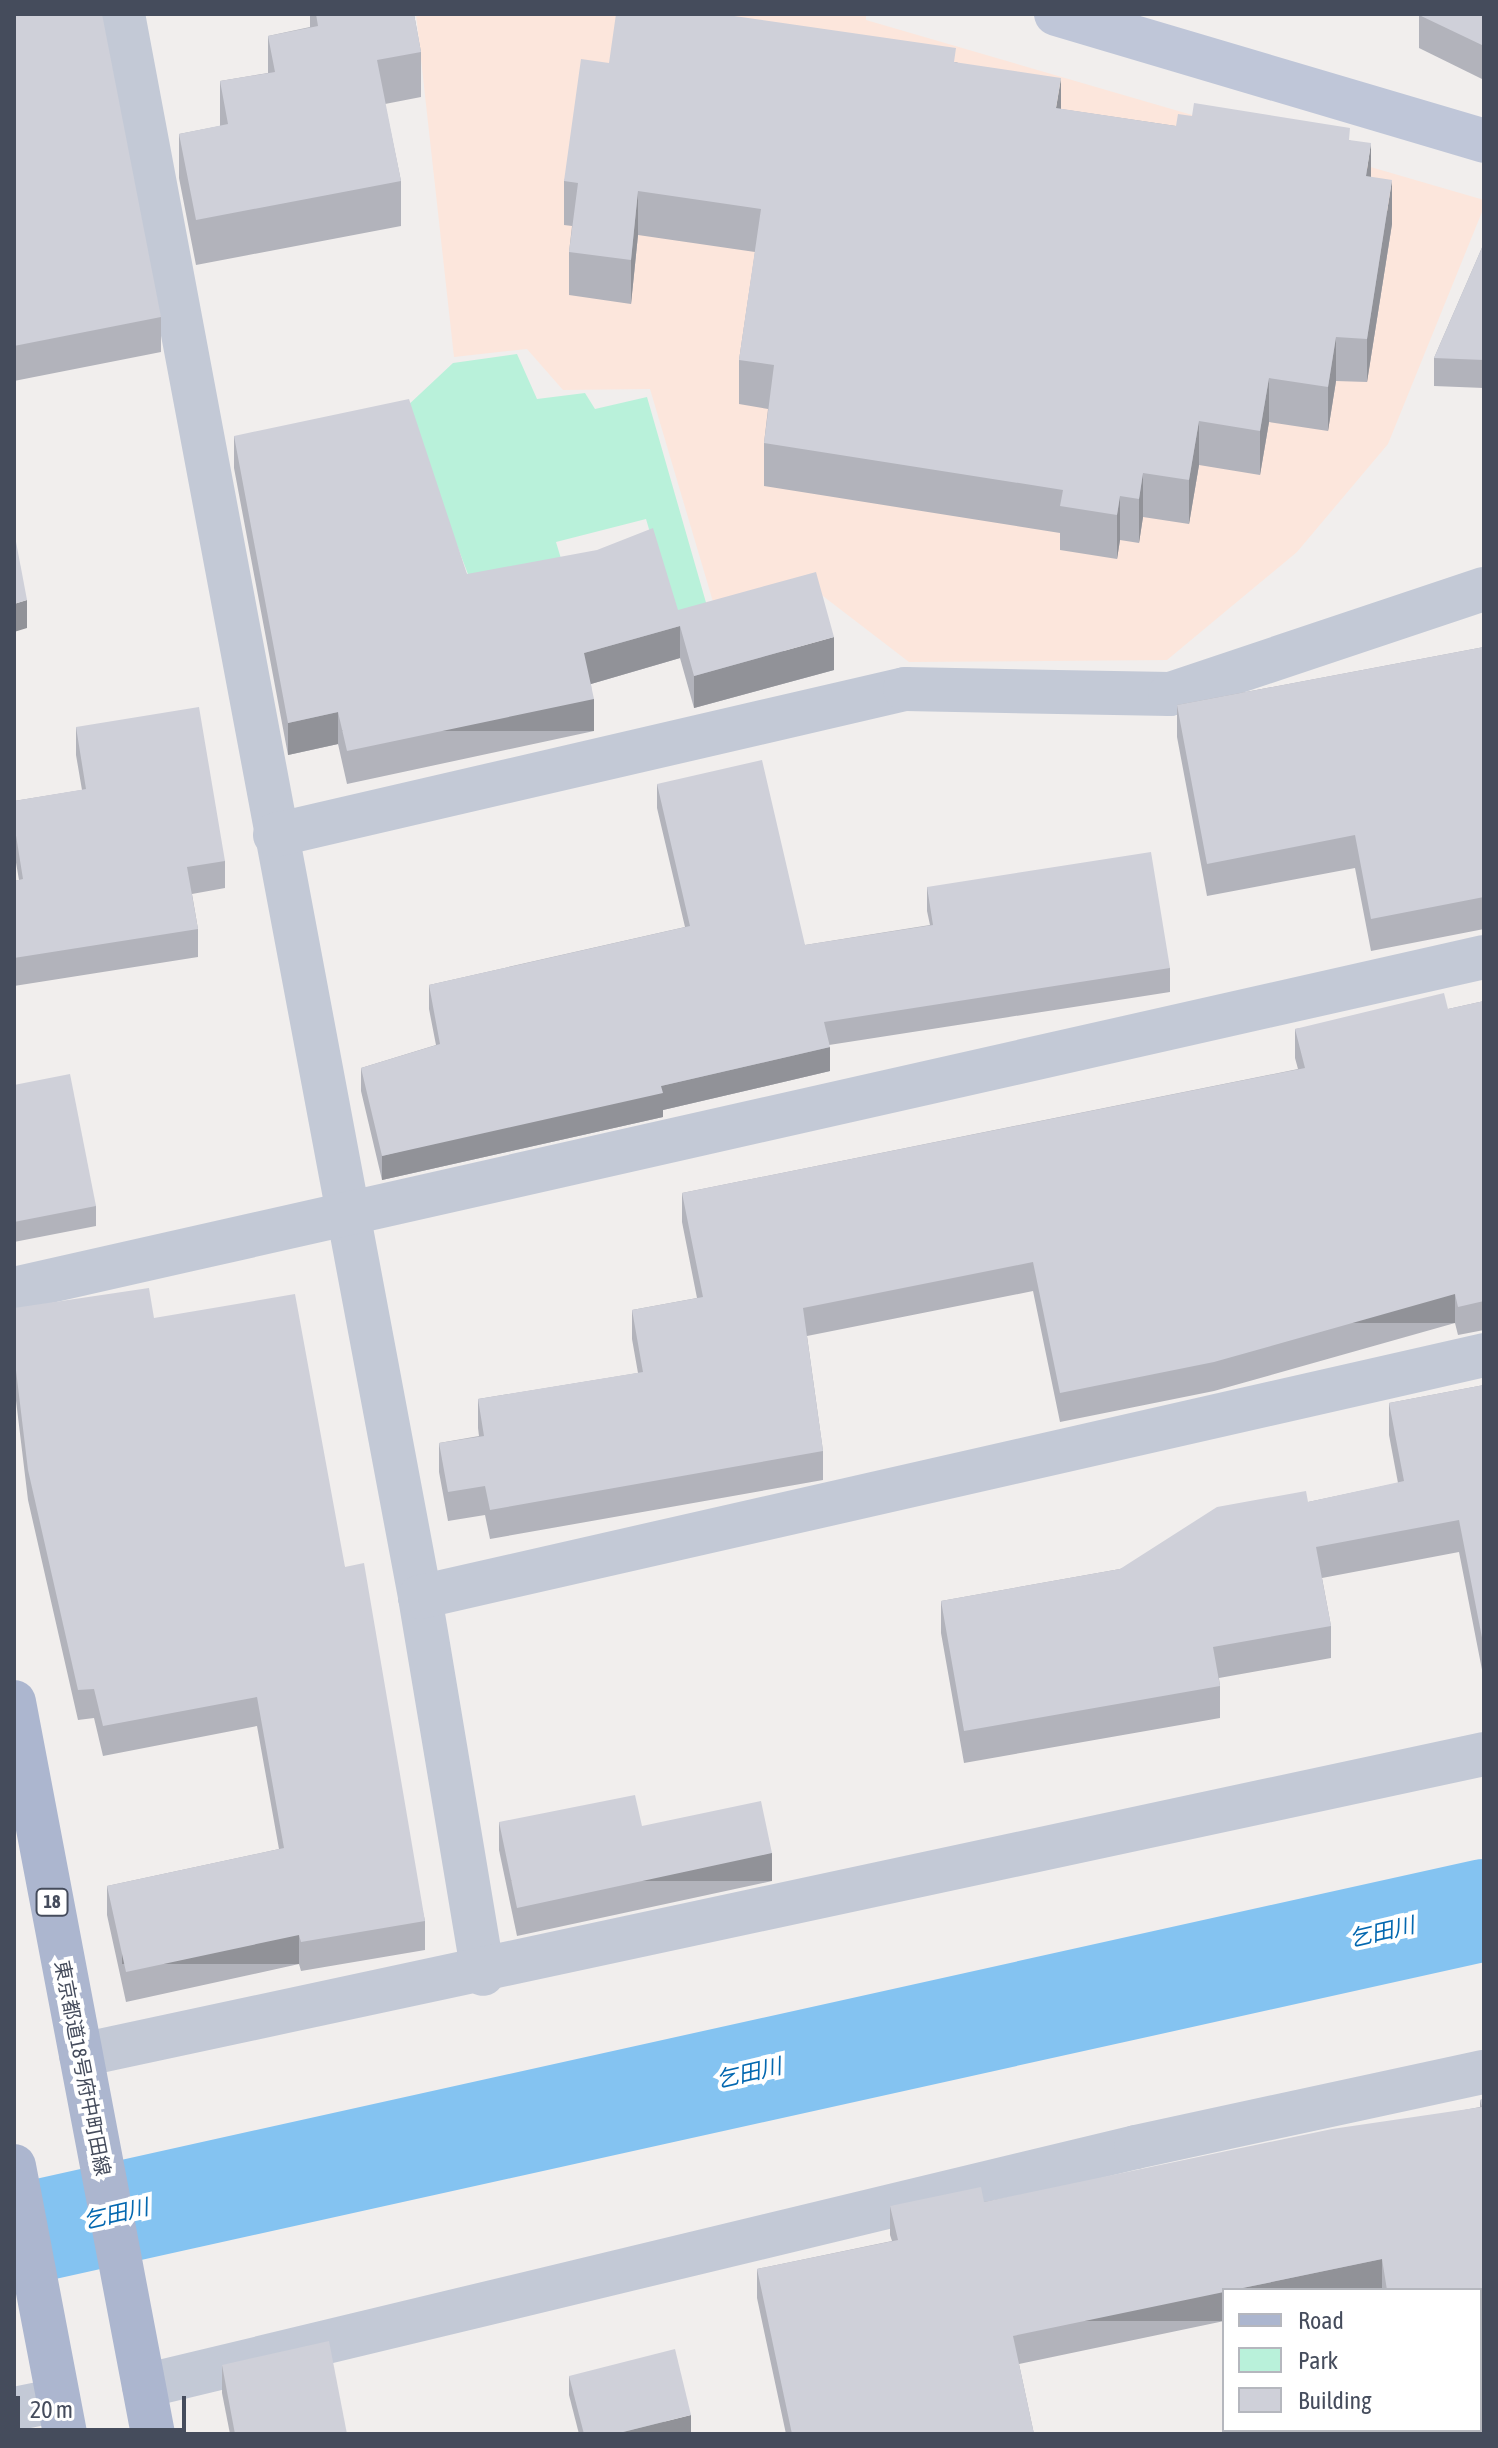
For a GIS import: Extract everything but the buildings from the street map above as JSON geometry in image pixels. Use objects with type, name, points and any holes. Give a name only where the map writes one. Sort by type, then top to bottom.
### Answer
[{"type":"main road","name":"東京都道18号府中町田線","points":[[14,1702],[153,2434]]},
{"type":"main road","points":[[14,2166],[62,2417]]},
{"type":"street","points":[[123,14],[420,1597],[483,1974]]},
{"type":"street","points":[[1056,14],[1484,141]]},
{"type":"street","points":[[275,835],[905,689],[1170,694],[1484,589]]},
{"type":"street","points":[[14,1289],[347,1217],[1484,957]]},
{"type":"street","points":[[420,1597],[1484,1355]]},
{"type":"street","points":[[81,2055],[483,1974],[1484,1754]]},
{"type":"street","points":[[144,2386],[1121,2150],[1484,2072]]},
{"type":"street","points":[[14,2409],[62,2417]]},
{"type":"shaded area","points":[[416,14],[866,14],[866,20],[1484,200],[1484,207],[1388,444],[1297,552],[1167,660],[909,662],[819,593],[719,622],[650,389],[563,390],[527,349],[454,357]]},
{"type":"green space","points":[[517,354],[537,399],[585,393],[595,409],[647,397],[707,606],[674,614],[646,519],[556,542],[565,572],[477,598],[405,408],[453,363]]},
{"type":"waterway","name":"乞田川","points":[[14,2236],[1484,1910]]}]
